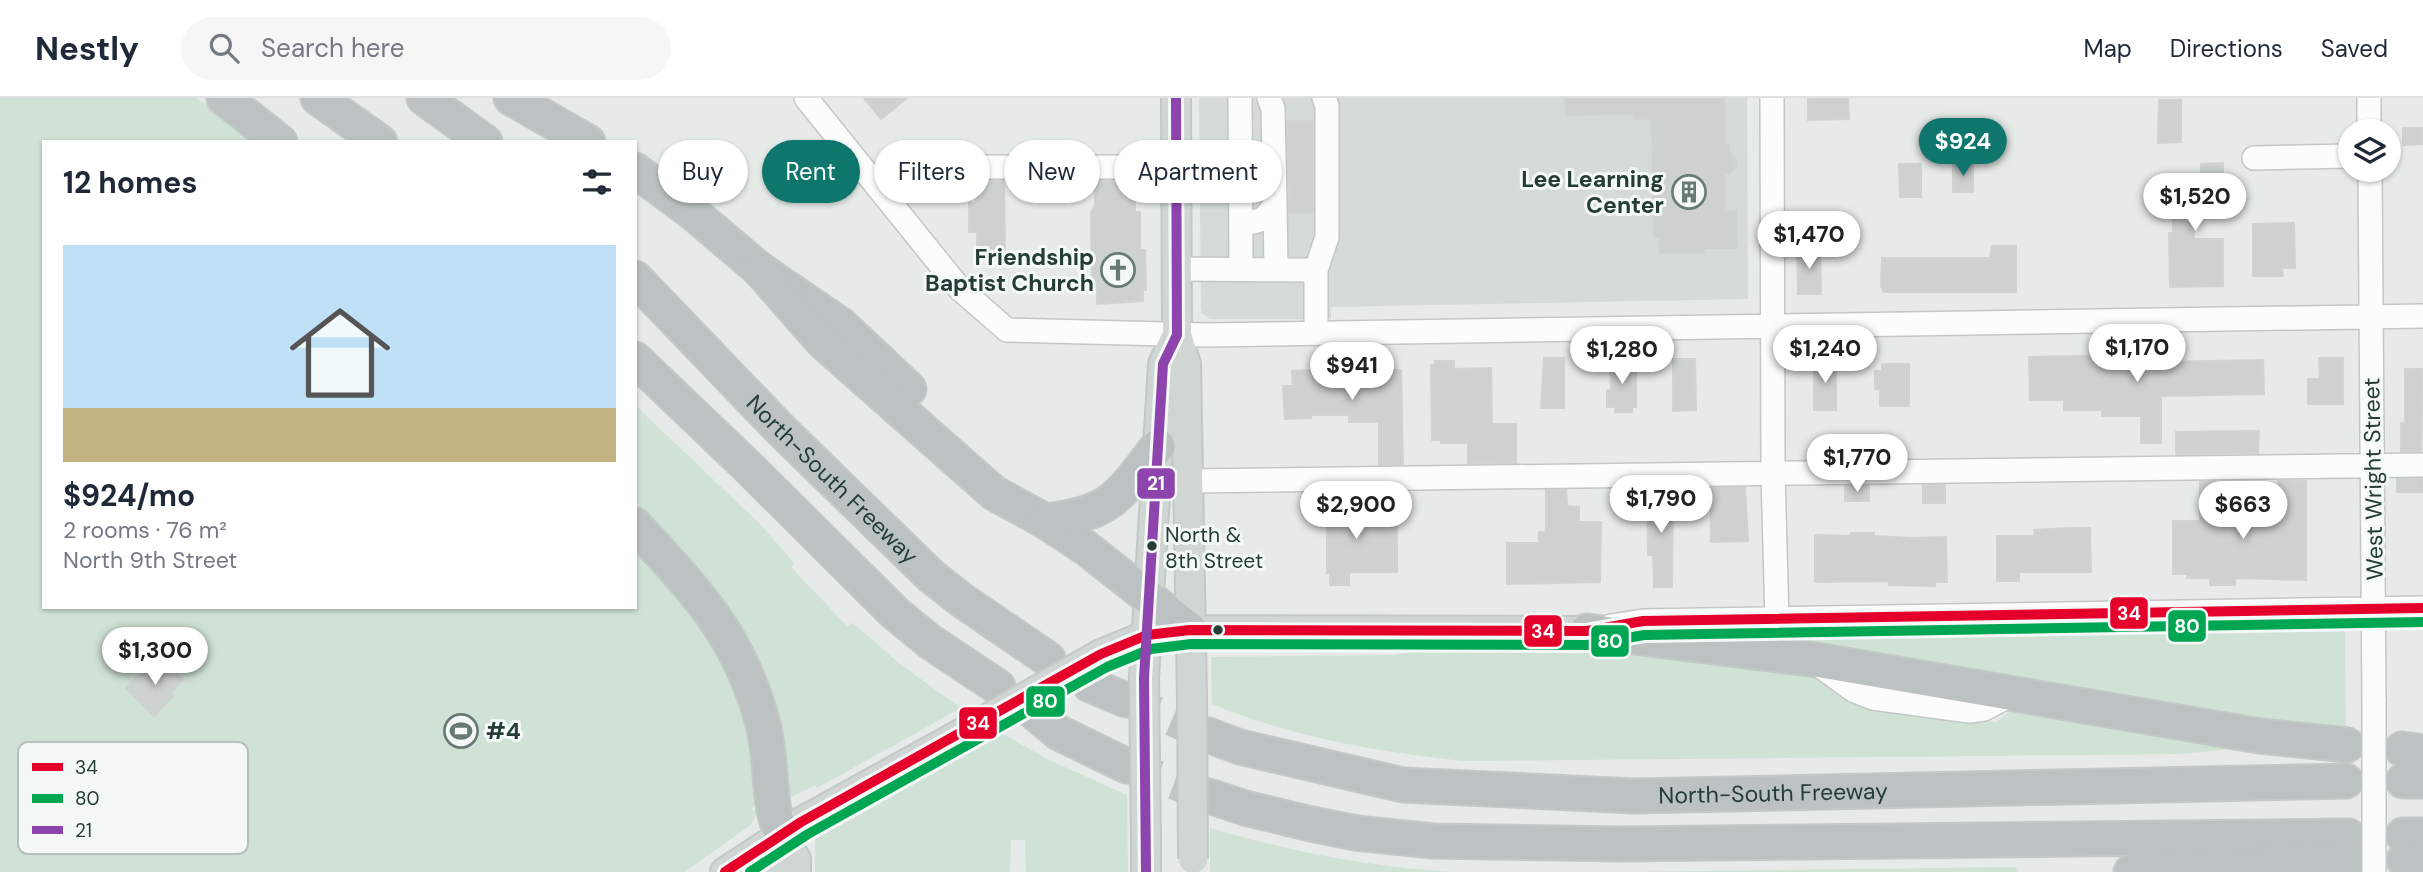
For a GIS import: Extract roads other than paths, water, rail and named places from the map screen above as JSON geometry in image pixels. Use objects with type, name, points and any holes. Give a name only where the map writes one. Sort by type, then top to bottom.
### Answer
[{"type":"highway","points":[[224,98],[277,140]]},
{"type":"highway","points":[[318,98],[377,140]]},
{"type":"highway","points":[[424,98],[482,140]]},
{"type":"highway","points":[[511,98],[584,140]]},
{"type":"highway","points":[[637,171],[693,213],[759,269],[841,325],[1005,481],[1038,517],[1086,548],[1190,630]]},
{"type":"highway","name":"North-South Freeway","points":[[637,280],[779,428],[931,576],[1048,659]]},
{"type":"highway","points":[[637,361],[895,613],[929,641],[998,687]]},
{"type":"highway","points":[[1038,517],[1070,518],[1100,509],[1126,486],[1158,446]]},
{"type":"highway","points":[[637,527],[703,600],[740,659],[764,726],[773,804],[781,835]]},
{"type":"highway","points":[[1587,631],[1810,659],[2260,736],[2347,745]]},
{"type":"highway","points":[[1090,685],[1135,689]]},
{"type":"highway","points":[[1035,713],[1059,733],[1127,766]]},
{"type":"highway","name":"North-South Freeway","points":[[1208,736],[1240,747],[1404,785],[1635,796],[2346,781]]},
{"type":"highway","points":[[1209,796],[1245,808],[1356,833],[1433,841],[2389,851]]},
{"type":"highway","points":[[2131,872],[2389,851]]},
{"type":"main road","points":[[1176,98],[1176,140]]},
{"type":"main road","points":[[1176,203],[1177,335],[1186,364],[1192,865]]},
{"type":"main road","points":[[1146,872],[1135,689],[1147,635],[1163,364],[1177,335]]},
{"type":"main road","points":[[725,872],[781,835],[1101,654],[1147,635],[1190,630],[1587,631]]},
{"type":"main road","points":[[776,872],[781,835]]},
{"type":"main road","points":[[781,835],[796,859],[796,872]]},
{"type":"street","points":[[806,98],[874,183]]},
{"type":"street","points":[[1240,98],[1241,270]]},
{"type":"street","points":[[1316,333],[1316,270],[1327,237],[1327,106],[1324,98]]},
{"type":"street","points":[[1772,98],[1773,474],[1777,620]]},
{"type":"street","points":[[2369,98],[2369,119]]},
{"type":"street","points":[[1275,102],[1275,140]]},
{"type":"street","points":[[2255,158],[2338,156]]},
{"type":"street","points":[[990,167],[1114,167]]},
{"type":"street","name":"West Wright Street","points":[[2370,182],[2374,701],[2389,851]]},
{"type":"street","points":[[890,203],[960,289],[1007,330],[1177,335],[2423,317]]},
{"type":"street","points":[[1241,223],[1258,223],[1269,215],[1275,203]]},
{"type":"street","points":[[1275,203],[1276,270]]},
{"type":"street","points":[[1177,269],[1316,270]]},
{"type":"street","points":[[1188,481],[2423,464]]},
{"type":"street","points":[[1587,631],[1643,621],[2423,608]]},
{"type":"tunnel","points":[[1126,700],[1208,735]]},
{"type":"tunnel","points":[[1127,766],[1209,796]]},
{"type":"place","name":"Lee Learning Center","points":[[1689,192]]},
{"type":"place","name":"Friendship Baptist Church","points":[[1118,270]]},
{"type":"place","name":"North & 8th Street","points":[[1152,546]]},
{"type":"place","name":"#4","points":[[461,731]]}]
